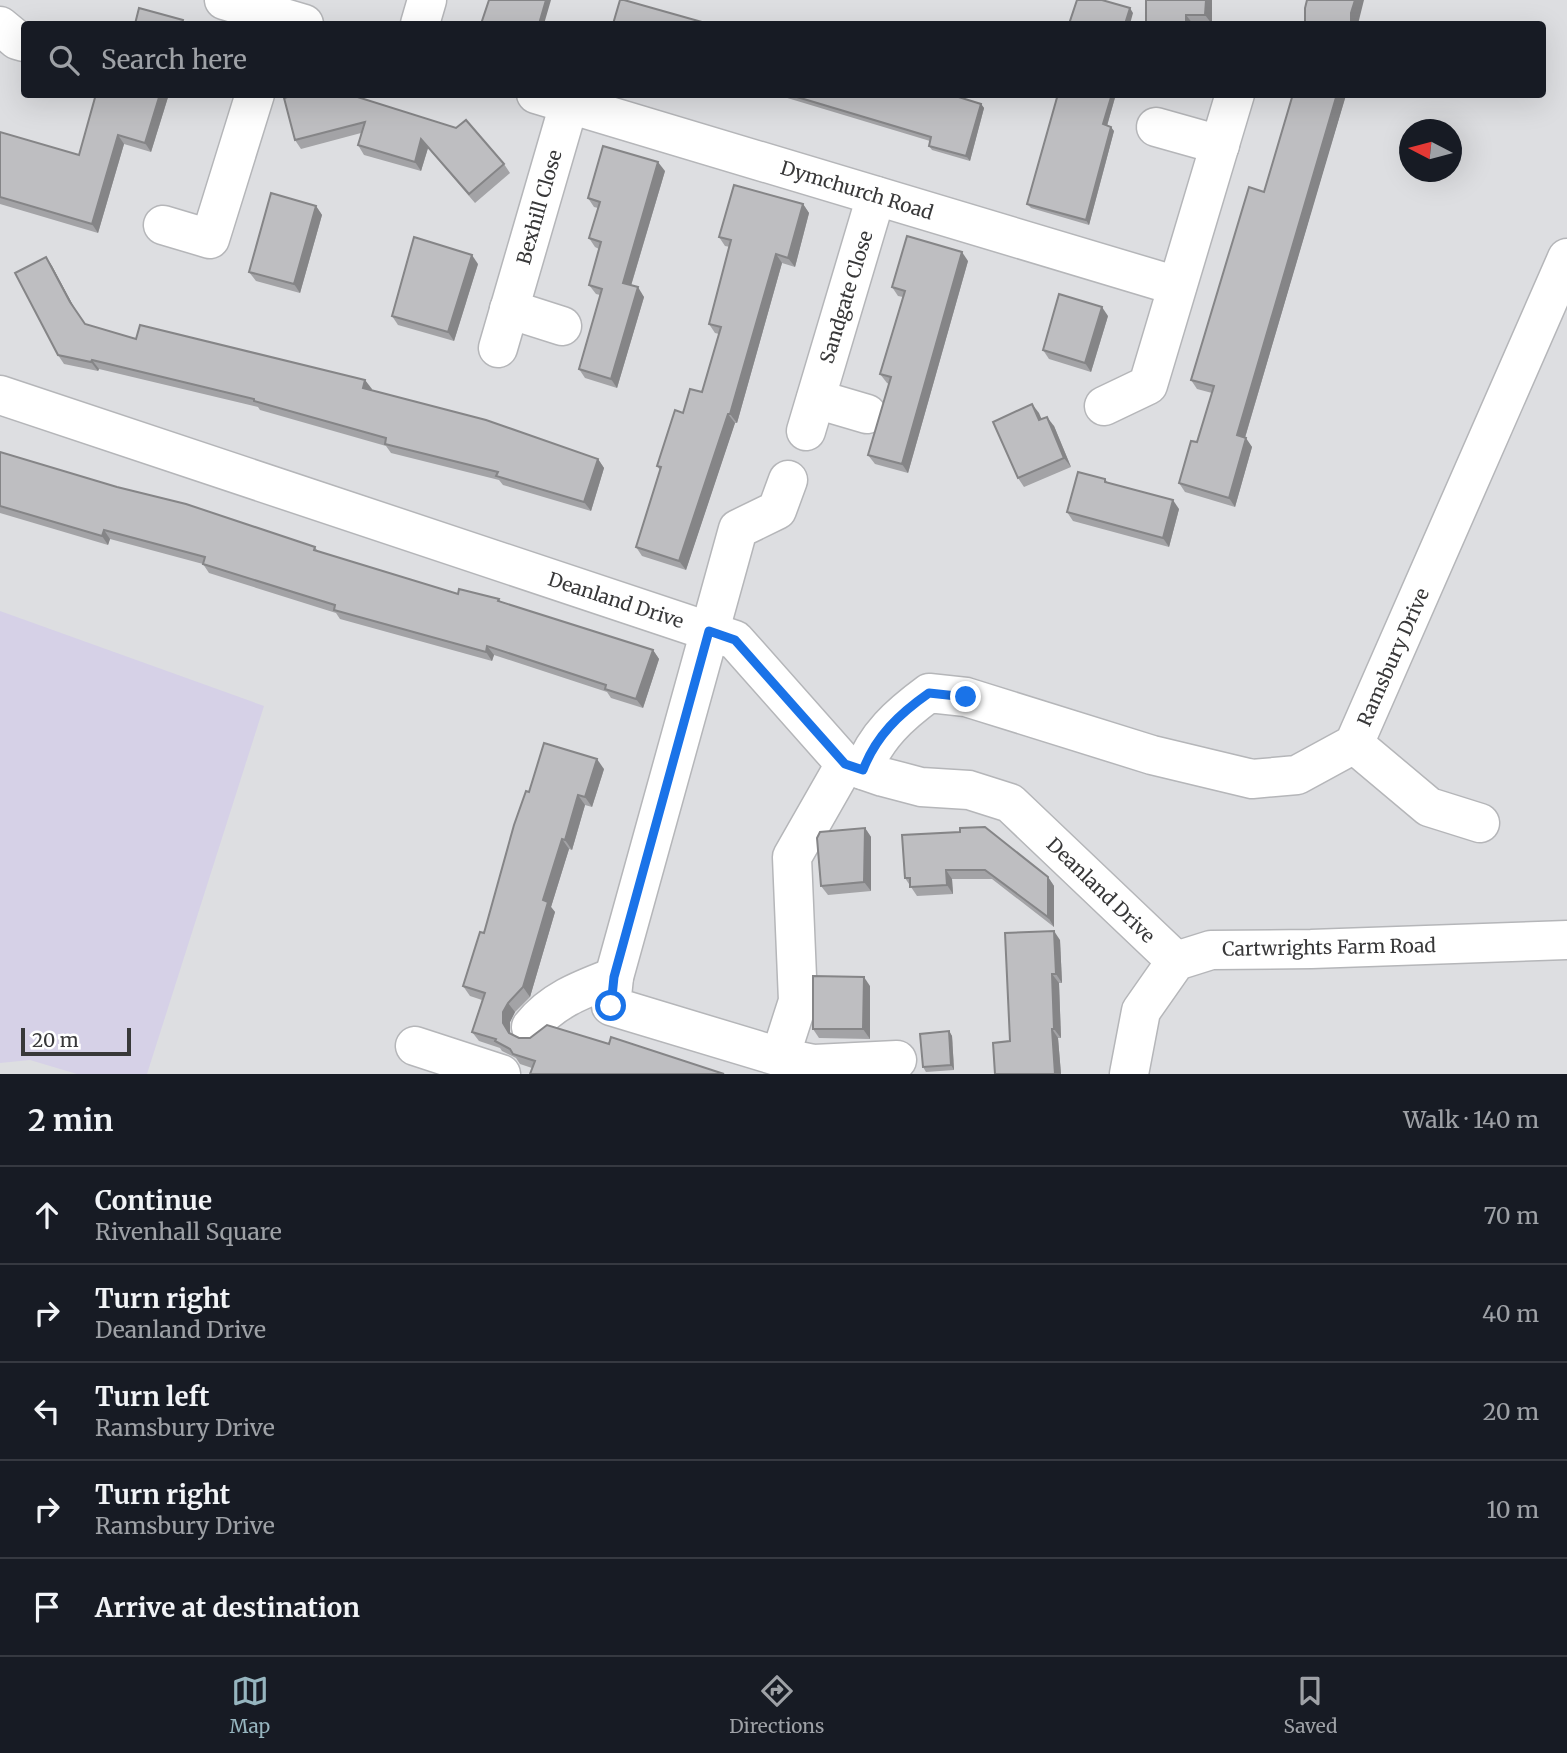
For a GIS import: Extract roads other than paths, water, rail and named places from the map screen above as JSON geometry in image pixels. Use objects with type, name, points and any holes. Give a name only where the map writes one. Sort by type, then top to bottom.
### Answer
[{"type":"street","points":[[0,14],[17,0]]},
{"type":"street","points":[[224,0],[284,21]]},
{"type":"street","points":[[421,21],[427,0]]},
{"type":"street","points":[[0,26],[21,41]]},
{"type":"street","points":[[163,225],[210,239],[254,98]]},
{"type":"street","points":[[1104,407],[1149,385],[1235,98]]},
{"type":"street","name":"Dymchurch Road","points":[[553,99],[1177,286]]},
{"type":"street","name":"Bexhill Close","points":[[498,348],[509,309],[553,99]]},
{"type":"street","points":[[1156,127],[1220,145]]},
{"type":"street","name":"Sandgate Close","points":[[867,414],[811,415],[876,196]]},
{"type":"street","name":"Ramsbury Drive","points":[[780,1057],[798,1002],[792,857],[854,767],[899,715],[929,693],[966,697],[1152,755],[1252,779],[1297,775],[1354,744],[1567,258]]},
{"type":"street","points":[[509,309],[562,326]]},
{"type":"street","name":"Deanland Drive","points":[[0,395],[735,640],[854,767],[921,787],[969,789],[1010,803],[1175,961]]},
{"type":"street","points":[[788,480],[777,510],[738,529],[614,977],[611,1006],[780,1057],[814,1064],[897,1060]]},
{"type":"street","points":[[1354,744],[1429,807],[1480,823]]},
{"type":"street","name":"Cartwrights Farm Road","points":[[1175,961],[1211,950],[1311,950],[1567,940]]},
{"type":"street","points":[[1129,1074],[1141,1011],[1175,961]]},
{"type":"street","points":[[531,1027],[544,1012],[579,991],[614,977]]},
{"type":"street","points":[[415,1046],[508,1070]]}]
